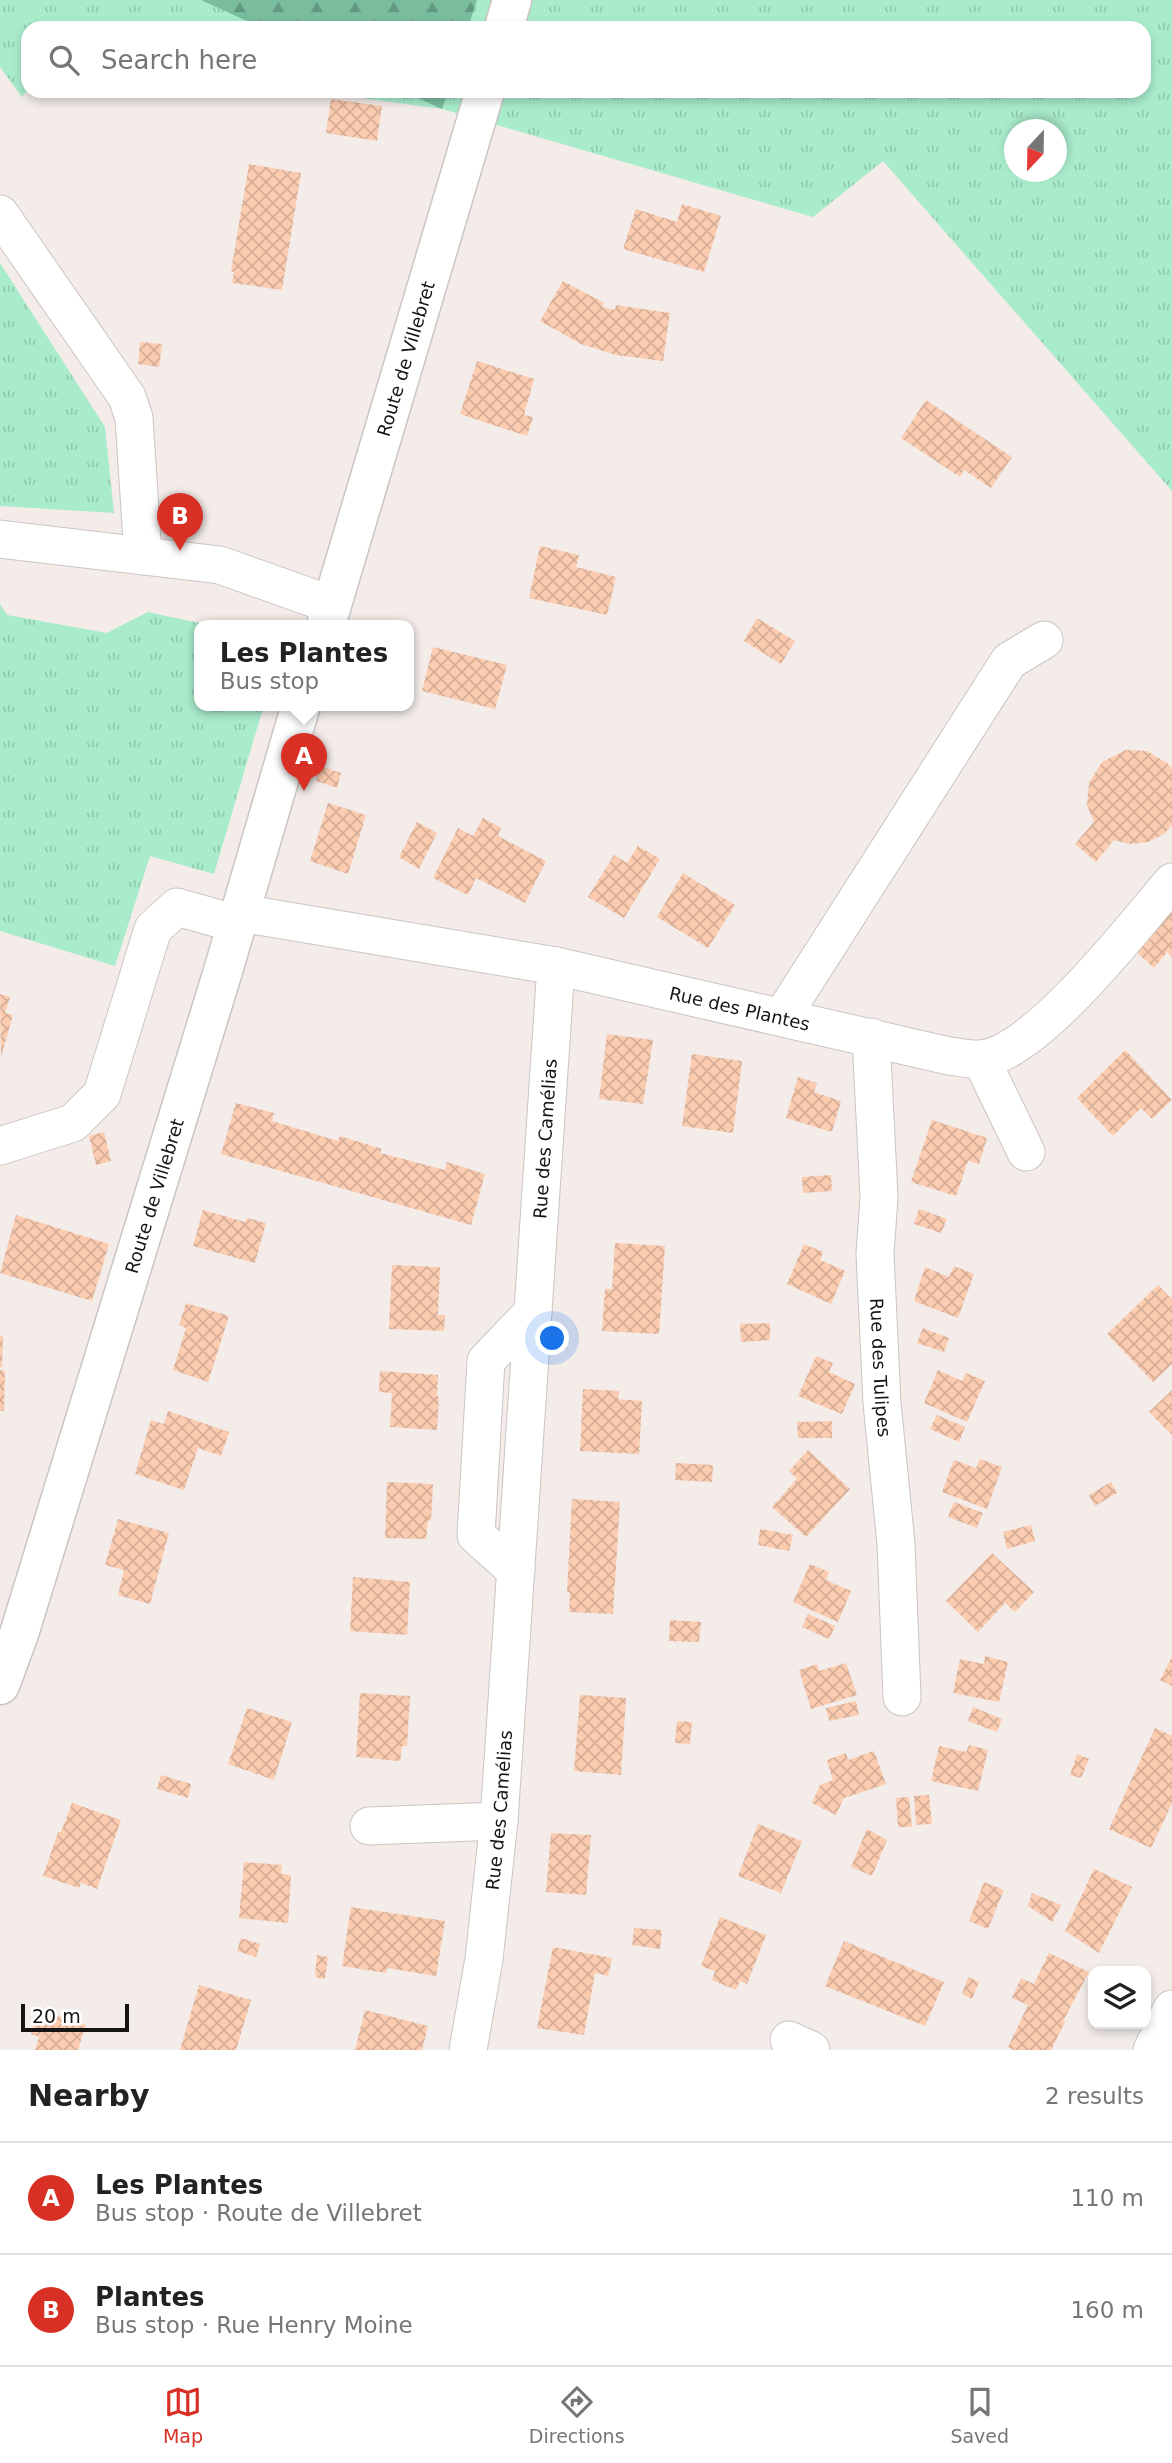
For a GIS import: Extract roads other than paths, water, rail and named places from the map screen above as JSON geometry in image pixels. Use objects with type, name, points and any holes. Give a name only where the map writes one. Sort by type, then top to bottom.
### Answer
[{"type":"main road","points":[[506,21],[512,0]]},
{"type":"main road","name":"Route de Villebret","points":[[329,615],[483,98]]},
{"type":"main road","name":"Route de Villebret","points":[[0,1685],[23,1621],[299,711]]},
{"type":"street","points":[[0,214],[127,397],[134,418],[143,556]]},
{"type":"street","points":[[0,539],[220,565],[329,615]]},
{"type":"street","points":[[782,1017],[1009,661],[1044,640]]},
{"type":"street","name":"Rue des Plantes","points":[[0,1146],[73,1123],[102,1094],[153,929],[177,907],[556,966],[949,1056],[981,1059],[996,1055],[1030,1037],[1087,982],[1172,882]]},
{"type":"street","name":"Rue des Camélias","points":[[468,2050],[485,1959],[499,1821],[556,966]]},
{"type":"street","name":"Rue des Tulipes","points":[[871,1037],[879,1197],[875,1268],[882,1403],[896,1544],[902,1697]]},
{"type":"street","points":[[981,1059],[1026,1152]]},
{"type":"street","points":[[369,1826],[499,1821]]},
{"type":"street","points":[[1152,2050],[1172,2009]]},
{"type":"place","name":"Plantes","points":[[180,551]]},
{"type":"place","name":"Les Plantes","points":[[304,791]]}]
